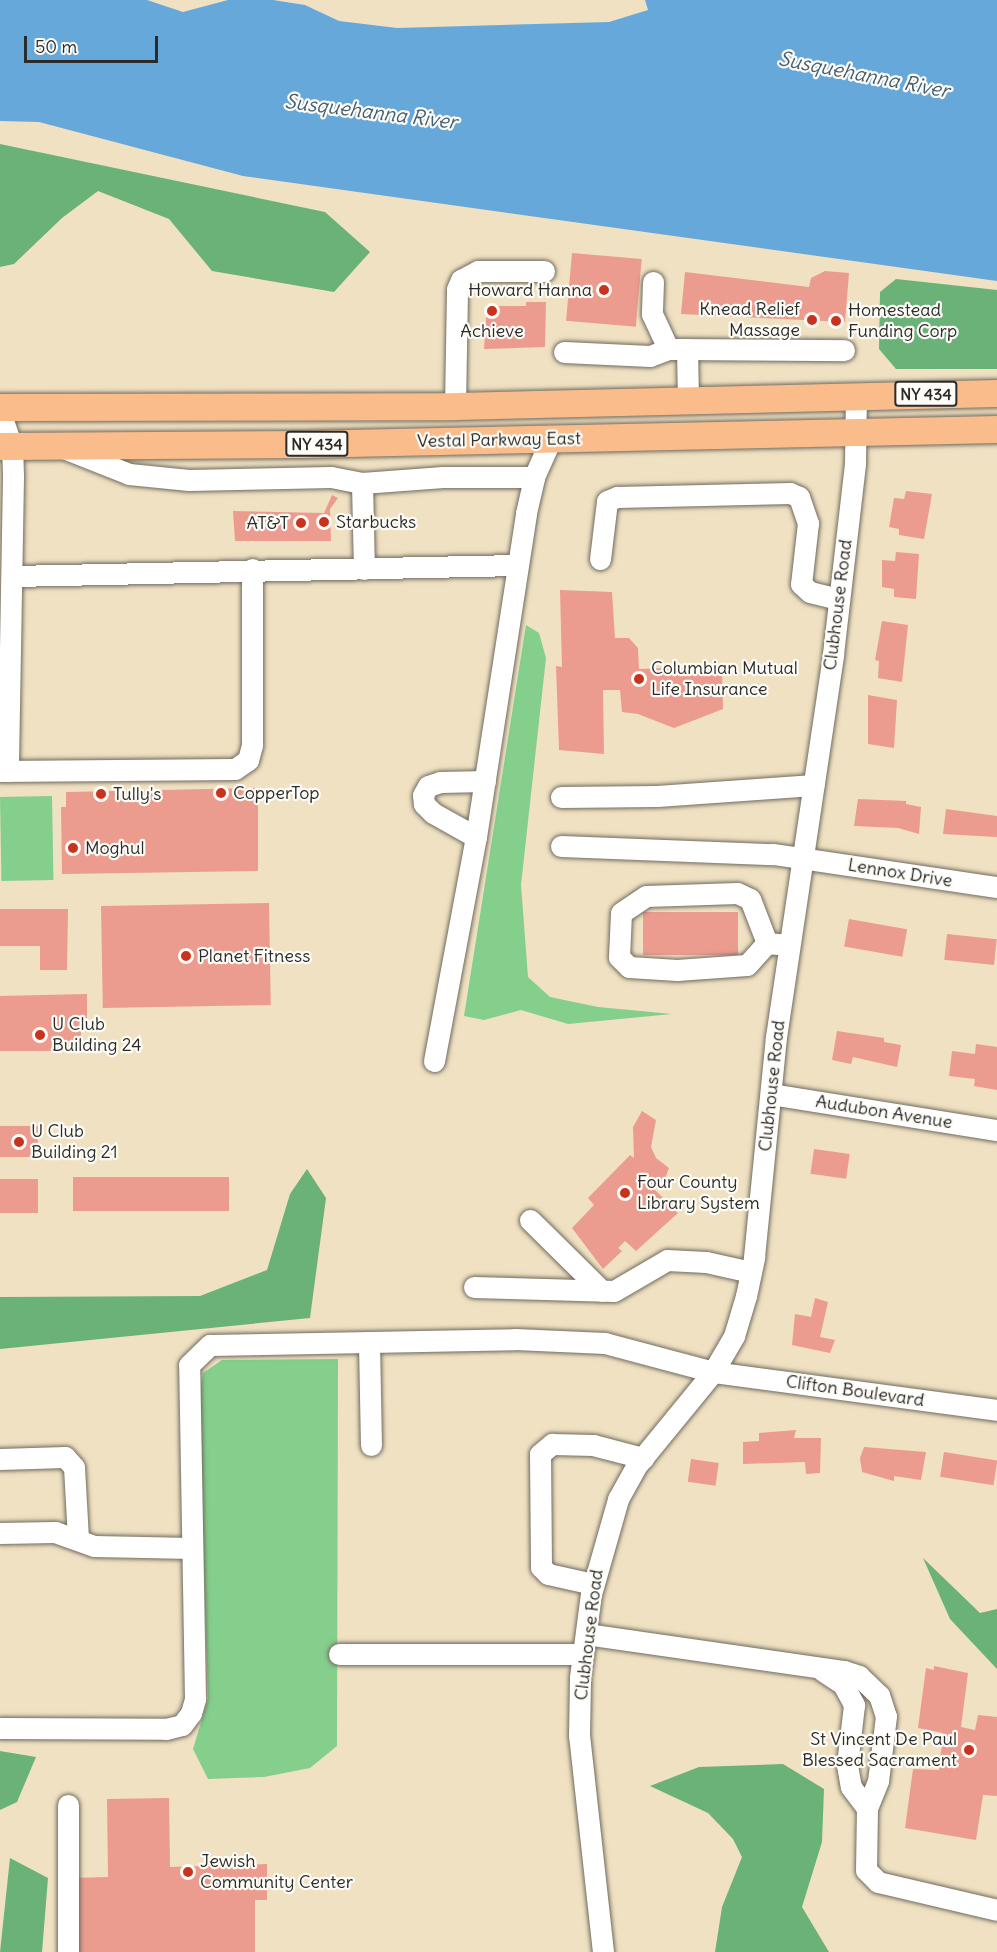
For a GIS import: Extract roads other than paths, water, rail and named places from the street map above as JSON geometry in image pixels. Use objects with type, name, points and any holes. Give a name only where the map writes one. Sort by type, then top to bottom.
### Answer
[{"type":"main road","name":"Vestal Parkway East","points":[[0,407],[455,406],[997,393]]},
{"type":"main road","name":"Vestal Parkway East","points":[[6,446],[550,439],[857,430],[997,429]]},
{"type":"street","points":[[455,406],[457,289],[461,280],[478,271],[544,271]]},
{"type":"street","points":[[653,282],[652,314],[677,349],[688,400]]},
{"type":"street","points":[[564,352],[650,356],[677,349],[844,350]]},
{"type":"street","name":"Clubhouse Road","points":[[603,1952],[579,1736],[585,1644],[593,1584],[618,1499],[642,1458],[713,1372],[734,1336],[751,1272],[789,945],[814,785],[839,599],[857,430],[856,395]]},
{"type":"street","points":[[0,412],[6,446],[13,576],[4,771],[235,769],[248,760],[252,745],[252,569]]},
{"type":"street","points":[[434,1061],[476,837],[517,565],[534,477],[550,439]]},
{"type":"street","points":[[57,445],[129,474],[194,482],[331,477],[362,483],[443,477],[534,477]]},
{"type":"street","points":[[362,483],[364,569]]},
{"type":"street","points":[[600,559],[607,501],[617,497],[790,493],[799,497],[808,523],[801,584],[804,590],[839,599]]},
{"type":"street","points":[[13,576],[517,565]]},
{"type":"street","points":[[0,651],[9,694]]},
{"type":"street","points":[[476,837],[433,813],[424,804],[423,795],[428,786],[440,782],[485,781]]},
{"type":"street","points":[[561,797],[657,796],[814,785]]},
{"type":"street","name":"Lennox Drive","points":[[561,846],[711,849],[803,857],[997,887]]},
{"type":"street","points":[[737,893],[750,899],[767,943],[747,965],[677,970],[629,967],[619,957],[621,913],[646,896],[737,893]]},
{"type":"street","points":[[767,943],[789,945]]},
{"type":"street","name":"Audubon Avenue","points":[[771,1094],[997,1130]]},
{"type":"street","points":[[530,1220],[602,1291]]},
{"type":"street","points":[[474,1287],[602,1291],[625,1288],[667,1260],[706,1262],[751,1272]]},
{"type":"street","name":"Clifton Boulevard","points":[[0,1728],[166,1729],[182,1725],[195,1699],[189,1365],[196,1354],[210,1345],[254,1342],[515,1340],[605,1343],[713,1372],[997,1410]]},
{"type":"street","points":[[369,1342],[371,1445]]},
{"type":"street","points":[[593,1584],[548,1574],[541,1567],[540,1454],[552,1444],[593,1445],[642,1458]]},
{"type":"street","points":[[0,1459],[65,1457],[74,1467],[78,1539]]},
{"type":"street","points":[[0,1533],[55,1532],[94,1546],[192,1548]]},
{"type":"street","points":[[339,1654],[585,1644],[823,1671],[844,1671],[859,1676],[870,1684],[884,1706],[885,1734],[878,1781],[867,1808],[864,1856],[866,1870],[878,1882],[997,1910]]},
{"type":"street","points":[[823,1671],[843,1684],[854,1705],[847,1765],[851,1787],[867,1808]]},
{"type":"street","points":[[68,1805],[68,1952]]},
{"type":"water","name":"Susquehanna River","points":[[0,0],[147,0],[183,12],[228,0],[273,0],[305,5],[339,21],[397,28],[609,22],[648,10],[645,0],[997,0],[997,281],[243,176],[39,122],[0,121]]},
{"type":"place","name":"Howard Hanna","points":[[604,290]]},
{"type":"place","name":"Achieve","points":[[492,311]]},
{"type":"place","name":"Knead Relief Massage","points":[[812,320]]},
{"type":"place","name":"Homestead Funding Corp","points":[[836,321]]},
{"type":"place","name":"Starbucks","points":[[324,522]]},
{"type":"place","name":"AT&T","points":[[301,523]]},
{"type":"place","name":"Columbian Mutual Life Insurance","points":[[639,679]]},
{"type":"place","name":"CopperTop","points":[[221,793]]},
{"type":"place","name":"Tully's","points":[[101,794]]},
{"type":"place","name":"Moghul","points":[[73,848]]},
{"type":"place","name":"Planet Fitness","points":[[186,956]]},
{"type":"place","name":"U Club Building 24","points":[[40,1035]]},
{"type":"place","name":"U Club Building 21","points":[[19,1142]]},
{"type":"place","name":"Four County Library System","points":[[625,1193]]},
{"type":"place","name":"St Vincent De Paul Blessed Sacrament","points":[[969,1750]]},
{"type":"place","name":"Jewish Community Center","points":[[188,1872]]}]
